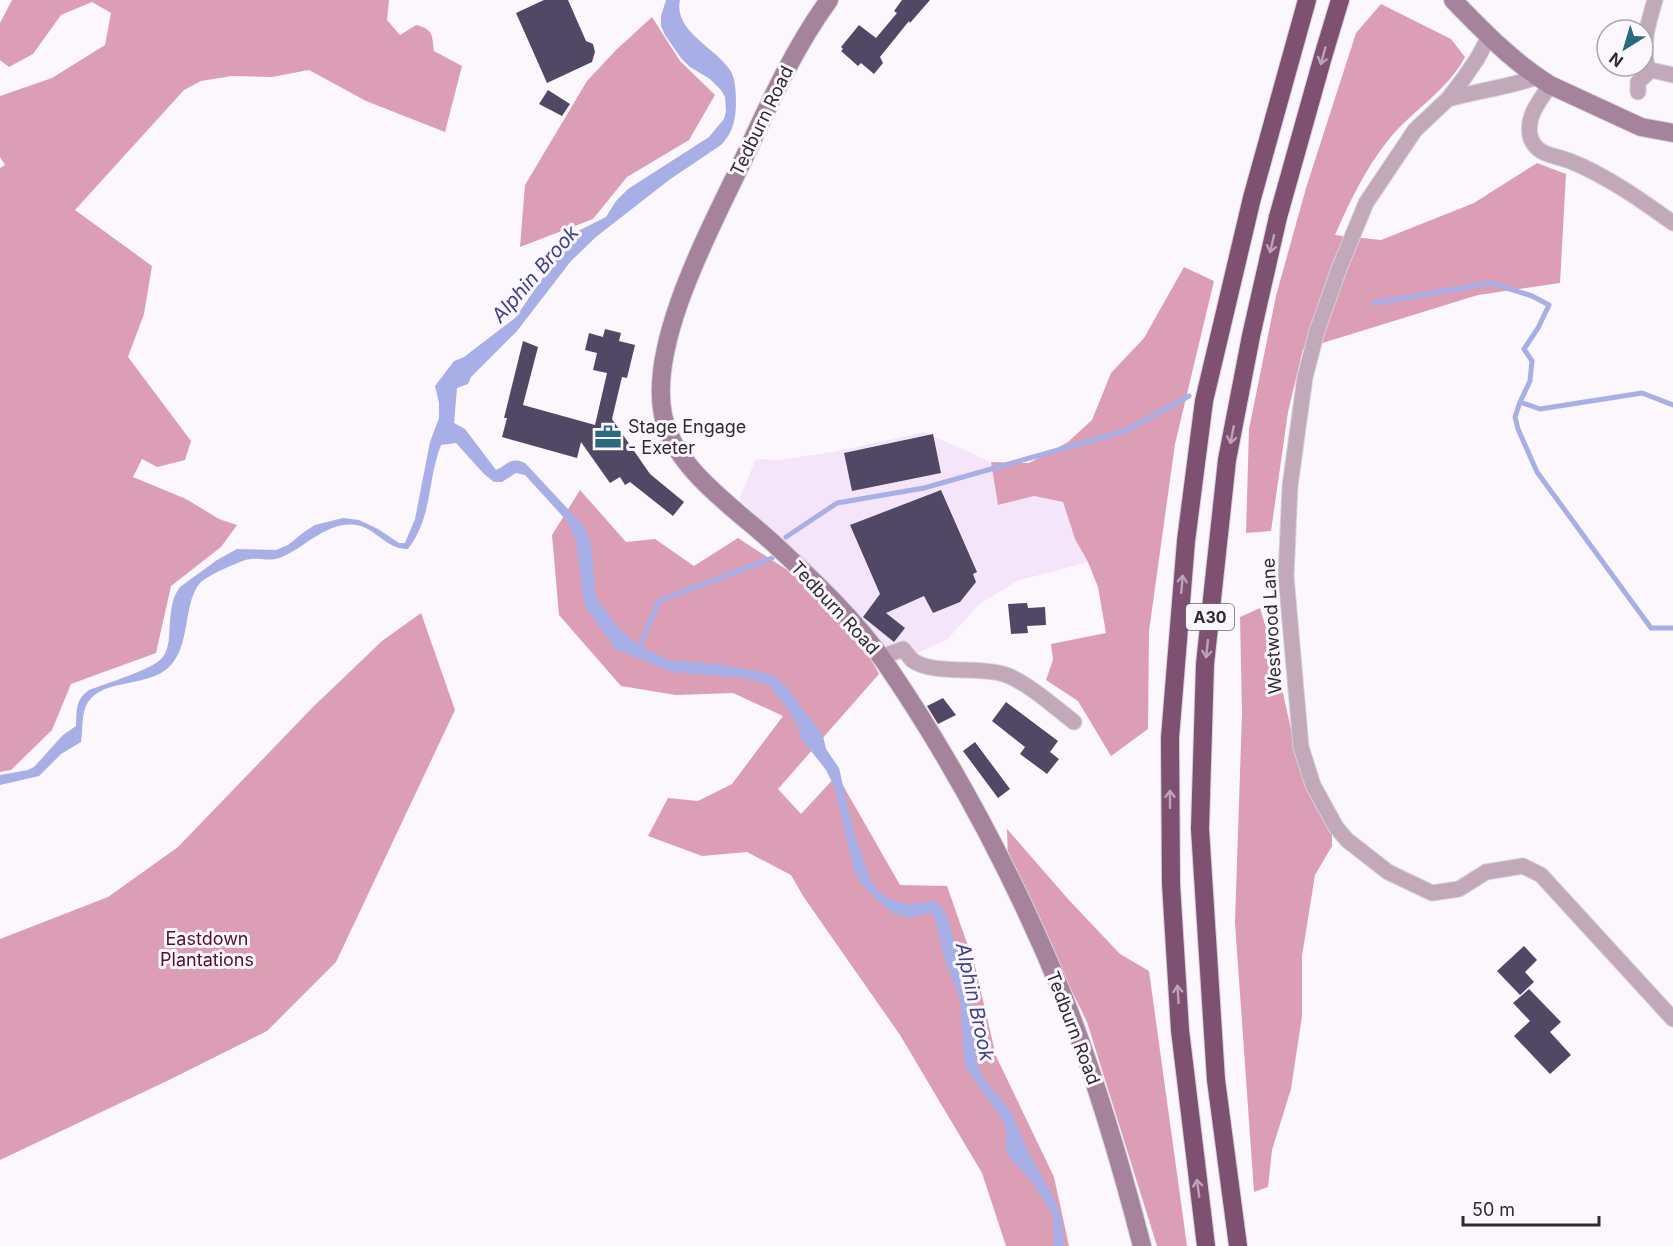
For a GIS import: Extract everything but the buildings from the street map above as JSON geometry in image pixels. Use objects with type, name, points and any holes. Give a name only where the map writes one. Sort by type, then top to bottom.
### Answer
[{"type":"highway","name":"A30","points":[[1206,1246],[1180,1030],[1171,884],[1170,738],[1186,541],[1204,401],[1251,198],[1307,0]]},
{"type":"highway","name":"A30","points":[[1238,1246],[1216,1080],[1200,829],[1205,664],[1227,460],[1251,336],[1278,217],[1340,0]]},
{"type":"street","name":"Tedburn Road","points":[[829,0],[805,36],[764,115],[703,244],[666,345],[662,376],[663,416],[675,447],[704,482],[817,585],[881,657],[968,797],[1009,876],[1062,994],[1105,1115],[1142,1246]]},
{"type":"street","points":[[1453,0],[1489,37],[1544,81],[1641,127],[1673,133]]},
{"type":"street","points":[[1650,18],[1654,0]]},
{"type":"street","name":"Westwood Lane","points":[[1489,37],[1477,59],[1448,99],[1415,130],[1366,203],[1339,268],[1317,331],[1305,377],[1290,486],[1286,576],[1301,747],[1313,785],[1336,827],[1347,840],[1388,872],[1432,893],[1459,889],[1486,872],[1523,866],[1541,875],[1673,1019]]},
{"type":"street","points":[[1655,71],[1673,75]]},
{"type":"street","points":[[1638,92],[1638,82],[1642,78]]},
{"type":"street","points":[[1448,99],[1472,92],[1544,81]]},
{"type":"street","points":[[1544,81],[1529,120],[1532,140],[1537,149],[1547,155],[1568,160],[1606,179],[1673,223]]},
{"type":"street","points":[[881,657],[903,649],[912,660],[927,666],[987,671],[1007,676],[1033,689],[1074,722]]},
{"type":"shaded area","points":[[924,432],[991,462],[998,505],[1034,496],[1063,502],[1075,539],[1088,562],[1017,581],[978,605],[948,639],[896,663],[837,591],[739,499],[756,459],[778,460],[833,452]]},
{"type":"green space","points":[[12,0],[389,0],[387,20],[400,35],[416,25],[426,29],[431,34],[434,51],[462,66],[445,132],[366,101],[309,70],[272,77],[232,76],[201,81],[184,90],[75,210],[152,266],[144,314],[128,357],[191,441],[185,460],[157,467],[142,459],[133,477],[186,499],[219,519],[237,525],[221,547],[171,586],[156,653],[71,684],[52,730],[11,770],[0,772],[0,168],[5,165],[0,157],[0,96],[52,78],[105,45],[111,13],[92,2],[61,15],[33,54],[9,67],[0,60],[0,23]]},
{"type":"green space","points":[[1381,4],[1451,39],[1465,57],[1440,90],[1399,128],[1381,149],[1359,185],[1335,235],[1381,240],[1474,203],[1537,163],[1566,174],[1560,283],[1478,295],[1303,349],[1288,412],[1271,531],[1246,533],[1249,429],[1276,296],[1306,188],[1356,33]]},
{"type":"green space","points":[[652,17],[680,61],[715,95],[689,140],[627,177],[593,219],[520,247],[525,185],[587,81]]},
{"type":"green space","points":[[1184,267],[1214,281],[1175,444],[1149,631],[1148,729],[1111,756],[1078,701],[1046,680],[1053,660],[1051,644],[1106,633],[1098,587],[1088,562],[1075,539],[1063,502],[1034,496],[998,505],[991,462],[1029,463],[1068,442],[1092,420],[1111,373],[1144,338]]},
{"type":"green space","points":[[580,490],[626,542],[655,539],[694,566],[738,538],[798,577],[857,634],[879,674],[778,789],[801,814],[837,775],[900,885],[947,886],[975,966],[996,1056],[1054,1177],[1069,1246],[1006,1246],[982,1173],[900,1035],[803,896],[791,875],[747,852],[702,856],[648,836],[668,798],[698,801],[732,784],[783,716],[733,693],[676,695],[621,686],[559,615],[552,535]]},
{"type":"green space","points":[[1260,608],[1275,658],[1298,760],[1332,825],[1332,846],[1315,875],[1302,956],[1302,1016],[1291,1089],[1272,1150],[1268,1187],[1254,1192],[1235,923],[1242,713],[1240,617]]},
{"type":"green space","name":"Eastdown Plantations","points":[[421,613],[455,710],[336,962],[267,1031],[0,1160],[0,939],[108,897],[178,847],[313,707],[382,641]]},
{"type":"green space","points":[[1007,829],[1120,954],[1149,971],[1187,1246],[1157,1246],[1087,1022],[1008,861]]},
{"type":"water","points":[[666,0],[680,0],[683,21],[689,30],[724,62],[732,73],[736,106],[730,132],[721,145],[669,180],[596,237],[571,261],[517,331],[471,377],[468,384],[457,388],[454,423],[465,429],[496,470],[516,460],[525,463],[583,525],[591,544],[595,591],[598,600],[619,629],[640,646],[669,660],[717,664],[774,676],[785,685],[823,736],[826,749],[839,768],[854,833],[873,885],[885,897],[901,903],[935,901],[947,916],[972,1000],[977,1064],[985,1080],[1012,1113],[1027,1149],[1052,1195],[1062,1218],[1064,1246],[1054,1246],[1053,1220],[1049,1208],[1031,1180],[1010,1158],[1006,1149],[1006,1130],[1002,1119],[966,1068],[960,999],[945,961],[934,916],[930,913],[909,918],[892,913],[860,882],[853,868],[835,788],[826,770],[800,737],[799,728],[788,709],[769,685],[745,678],[672,672],[615,649],[584,605],[576,541],[567,521],[525,475],[516,473],[502,482],[494,482],[456,443],[441,445],[422,524],[408,549],[394,546],[363,527],[345,525],[326,531],[282,557],[247,560],[210,576],[195,590],[181,647],[170,666],[151,678],[115,686],[95,694],[84,711],[81,742],[61,754],[39,776],[0,785],[0,775],[34,767],[63,735],[76,726],[79,702],[89,690],[138,672],[162,658],[168,646],[171,608],[177,591],[217,560],[237,549],[276,550],[288,545],[315,525],[343,518],[359,520],[399,543],[405,543],[415,519],[430,442],[439,418],[439,403],[435,386],[454,361],[464,357],[515,318],[578,231],[606,217],[616,201],[628,189],[709,137],[724,119],[725,97],[721,90],[710,79],[690,67],[665,35],[661,26],[661,16]]},
{"type":"waterway","points":[[1374,303],[1491,283],[1532,296],[1549,305],[1524,349],[1532,361],[1530,381],[1520,402],[1540,409],[1642,393],[1673,405]]},
{"type":"waterway","points":[[786,537],[837,503],[924,488],[1125,431],[1189,396]]},
{"type":"waterway","points":[[1520,402],[1515,417],[1537,472],[1651,628],[1673,628]]},
{"type":"waterway","points":[[637,649],[659,601],[772,558]]},
{"type":"place","name":"Stage Engage - Exeter","points":[[608,437]]},
{"type":"water label","name":"Alphin Brook","points":[[535,274]]},
{"type":"water label","name":"Alphin Brook","points":[[975,1002]]}]
